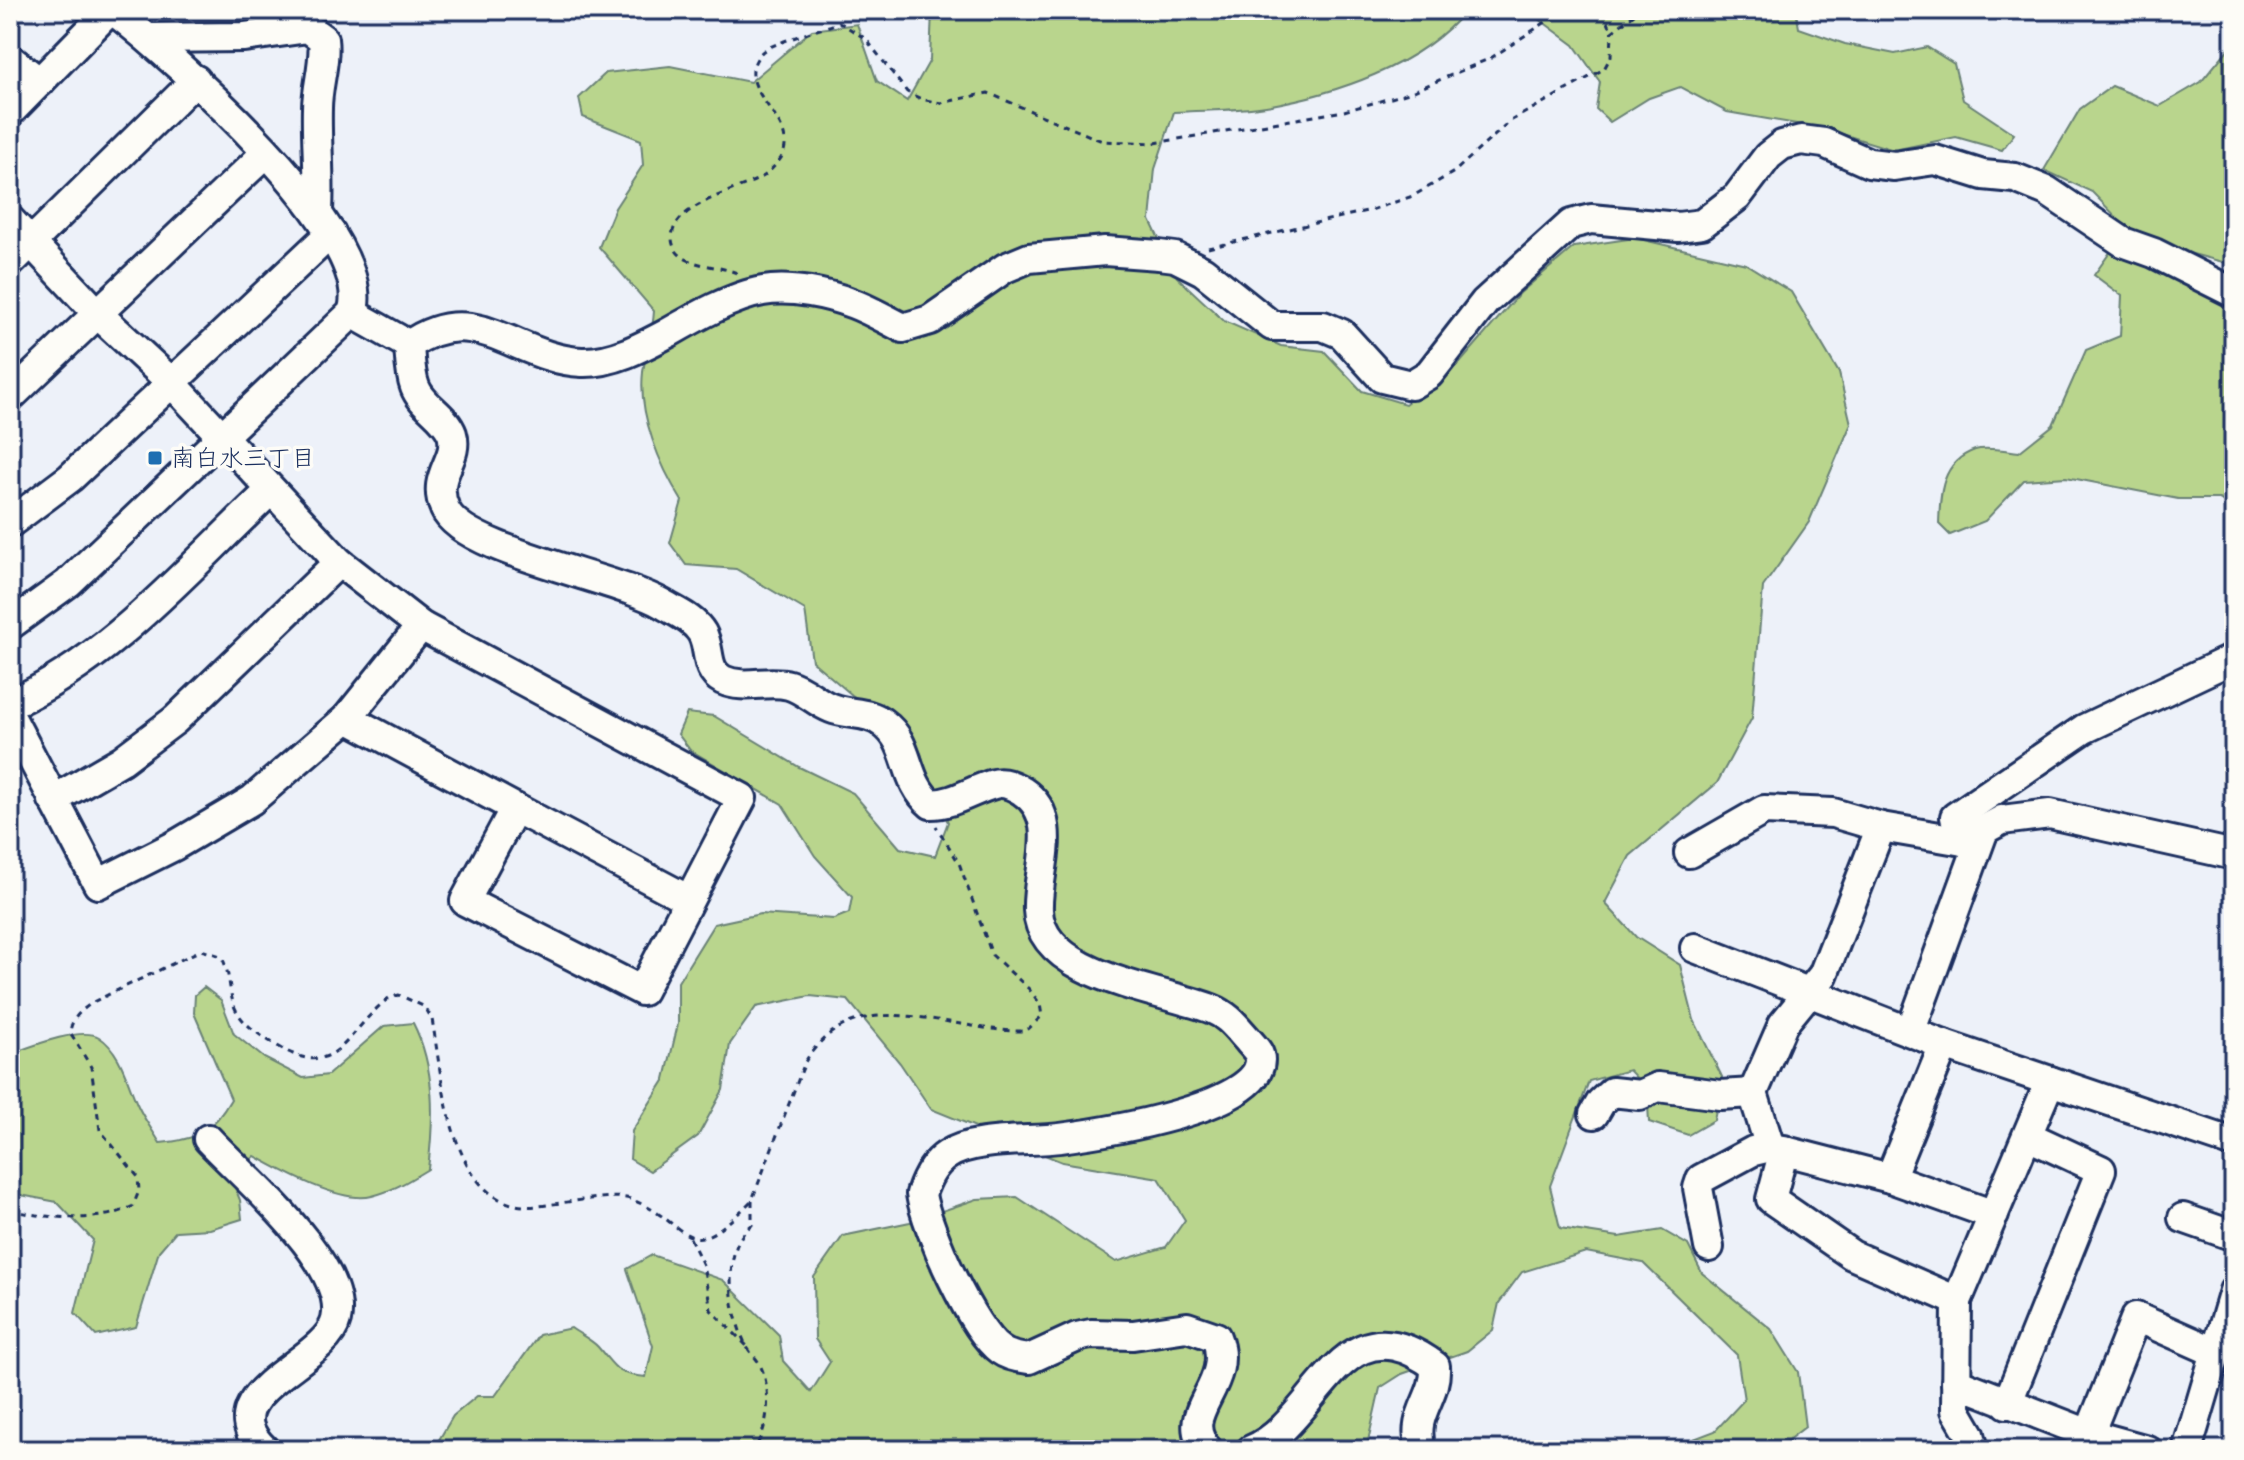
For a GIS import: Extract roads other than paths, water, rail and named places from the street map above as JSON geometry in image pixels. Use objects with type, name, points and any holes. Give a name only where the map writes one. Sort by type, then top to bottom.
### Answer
[{"type":"street","points":[[10,112],[112,10],[196,80],[325,221],[358,298],[352,313],[68,583],[10,625]]},
{"type":"street","points":[[10,523],[70,478],[171,382],[325,221],[317,112],[325,52],[323,39],[308,28],[244,37],[217,22],[148,38]]},
{"type":"street","points":[[10,59],[40,82]]},
{"type":"street","points":[[10,263],[196,80]]},
{"type":"street","points":[[409,345],[427,332],[467,325],[578,362],[598,361],[642,347],[700,315],[763,291],[815,293],[853,304],[903,328],[930,320],[1005,268],[1029,258],[1105,251],[1159,255],[1186,261],[1272,326],[1323,326],[1342,334],[1382,378],[1411,385],[1429,374],[1485,302],[1571,224],[1591,219],[1678,227],[1702,224],[1737,197],[1768,156],[1782,145],[1801,140],[1824,143],[1869,163],[1894,166],[1935,160],[1983,175],[2015,178],[2059,199],[2123,242],[2154,253],[2234,293]]},
{"type":"street","points":[[10,397],[266,153]]},
{"type":"street","points":[[10,220],[99,315],[171,382],[339,562],[421,626],[742,798],[642,991],[465,901],[515,808]]},
{"type":"street","points":[[352,313],[409,345]]},
{"type":"street","points":[[409,345],[415,387],[451,433],[453,446],[440,481],[440,495],[454,524],[484,542],[626,586],[655,599],[690,620],[701,631],[708,663],[725,681],[738,685],[789,685],[836,710],[881,721],[900,744],[914,788],[931,804],[963,797],[997,783],[1013,785],[1027,794],[1042,815],[1046,832],[1038,902],[1038,922],[1044,936],[1069,957],[1126,985],[1213,1009],[1230,1020],[1259,1052],[1261,1063],[1255,1075],[1245,1087],[1227,1097],[1122,1128],[1060,1138],[969,1145],[947,1155],[934,1167],[921,1194],[931,1228],[974,1321],[1001,1352],[1029,1359],[1077,1337],[1133,1335],[1187,1327],[1216,1337],[1223,1364],[1196,1425],[1199,1441],[1208,1450]]},
{"type":"street","points":[[10,704],[68,674],[104,647],[271,490]]},
{"type":"street","points":[[53,800],[122,760],[175,720],[339,562]]},
{"type":"street","points":[[10,716],[98,884],[174,846],[252,800],[347,718],[421,626]]},
{"type":"street","points":[[1973,835],[1955,817],[2007,781],[2084,729],[2234,658]]},
{"type":"street","points":[[347,718],[689,900]]},
{"type":"street","points":[[1689,853],[1764,810],[1833,813],[1881,827],[1973,835],[2002,820],[2036,813],[2050,814],[2234,855]]},
{"type":"street","points":[[1881,827],[1823,975],[1783,1024],[1753,1093],[1777,1149],[1771,1199],[1852,1255],[1957,1301]]},
{"type":"street","points":[[1911,1030],[1973,835]]},
{"type":"street","points":[[1695,948],[1944,1045],[2234,1143]]},
{"type":"street","points":[[1890,1178],[1944,1045]]},
{"type":"street","points":[[1974,1450],[1970,1434],[1956,1410],[1957,1301],[2050,1081]]},
{"type":"street","points":[[1594,1114],[1612,1092],[1640,1095],[1658,1087],[1720,1095],[1753,1093]]},
{"type":"street","points":[[2007,1404],[2101,1170],[2028,1136]]},
{"type":"street","points":[[208,1139],[317,1253],[329,1278],[337,1310],[336,1322],[329,1334],[268,1386],[250,1409],[248,1425],[253,1439],[265,1450]]},
{"type":"street","points":[[1709,1247],[1698,1188],[1701,1179],[1753,1151],[1777,1149],[1890,1178],[1994,1215]]},
{"type":"street","points":[[2183,1218],[2234,1236]]},
{"type":"street","points":[[2187,1450],[2234,1291]]},
{"type":"street","points":[[2089,1434],[2136,1317],[2215,1352]]},
{"type":"street","points":[[1251,1450],[1277,1434],[1336,1365],[1356,1351],[1379,1345],[1413,1352],[1435,1366],[1436,1376],[1417,1425],[1421,1450]]},
{"type":"street","points":[[1956,1382],[2089,1434],[2147,1450]]},
{"type":"place","name":"南白水三丁目","points":[[155,458]]}]
